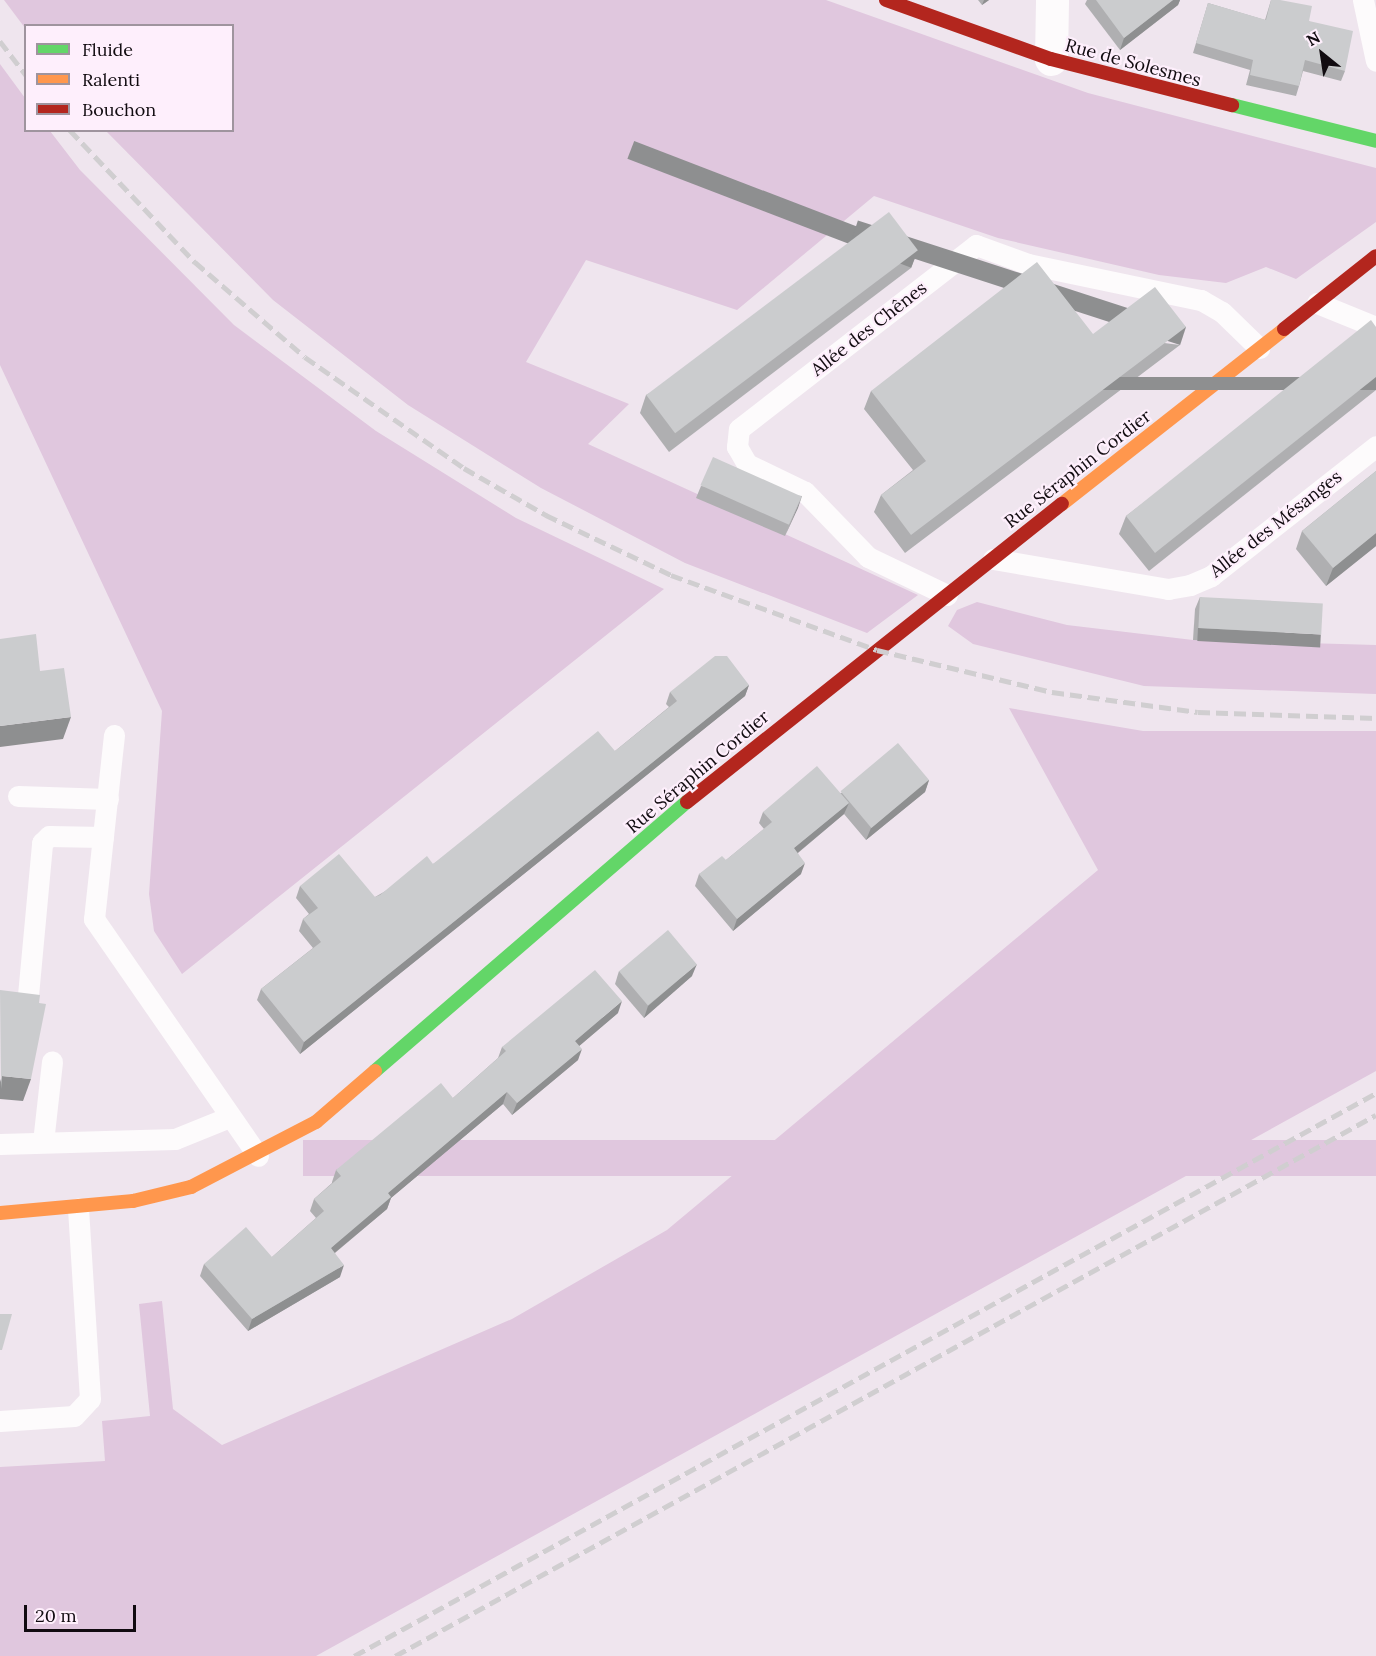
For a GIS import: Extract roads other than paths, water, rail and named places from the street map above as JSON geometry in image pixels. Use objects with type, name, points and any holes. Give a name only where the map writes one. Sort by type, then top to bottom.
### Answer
[{"type":"street","name":"Rue de Solesmes","points":[[886,0],[1051,59],[1376,141]]},
{"type":"street","points":[[1051,59],[1052,0]]},
{"type":"street","name":"Rue Séraphin Cordier","points":[[0,1213],[78,1208],[191,1187],[258,1156],[316,1122],[703,788],[1376,256]]},
{"type":"lane","points":[[1363,0],[1376,60]]},
{"type":"lane","name":"Allée des Chênes","points":[[948,595],[868,557],[805,492],[747,464],[737,447],[739,429],[976,245],[1029,264],[1201,300],[1222,312],[1259,348]]},
{"type":"lane","points":[[1317,303],[1376,327]]},
{"type":"lane","name":"Allée des Mésanges","points":[[993,558],[1168,589],[1190,585],[1211,576],[1376,446]]},
{"type":"lane","points":[[114,735],[94,920],[214,1088],[227,1118],[258,1156]]},
{"type":"lane","points":[[18,796],[108,799]]},
{"type":"lane","points":[[27,1006],[42,843],[49,837],[103,837]]},
{"type":"lane","points":[[43,1142],[52,1062]]},
{"type":"lane","points":[[0,1144],[175,1139],[227,1118]]},
{"type":"lane","points":[[0,1421],[74,1416],[90,1399],[78,1208]]},
{"type":"railway","points":[[0,41],[24,72]]},
{"type":"railway","points":[[72,132],[195,262],[305,357],[464,468],[546,515],[671,575],[877,650],[1052,692],[1198,712],[1376,718]]},
{"type":"railway","points":[[354,1656],[1376,1093]]},
{"type":"railway","points":[[395,1656],[1376,1115]]}]
